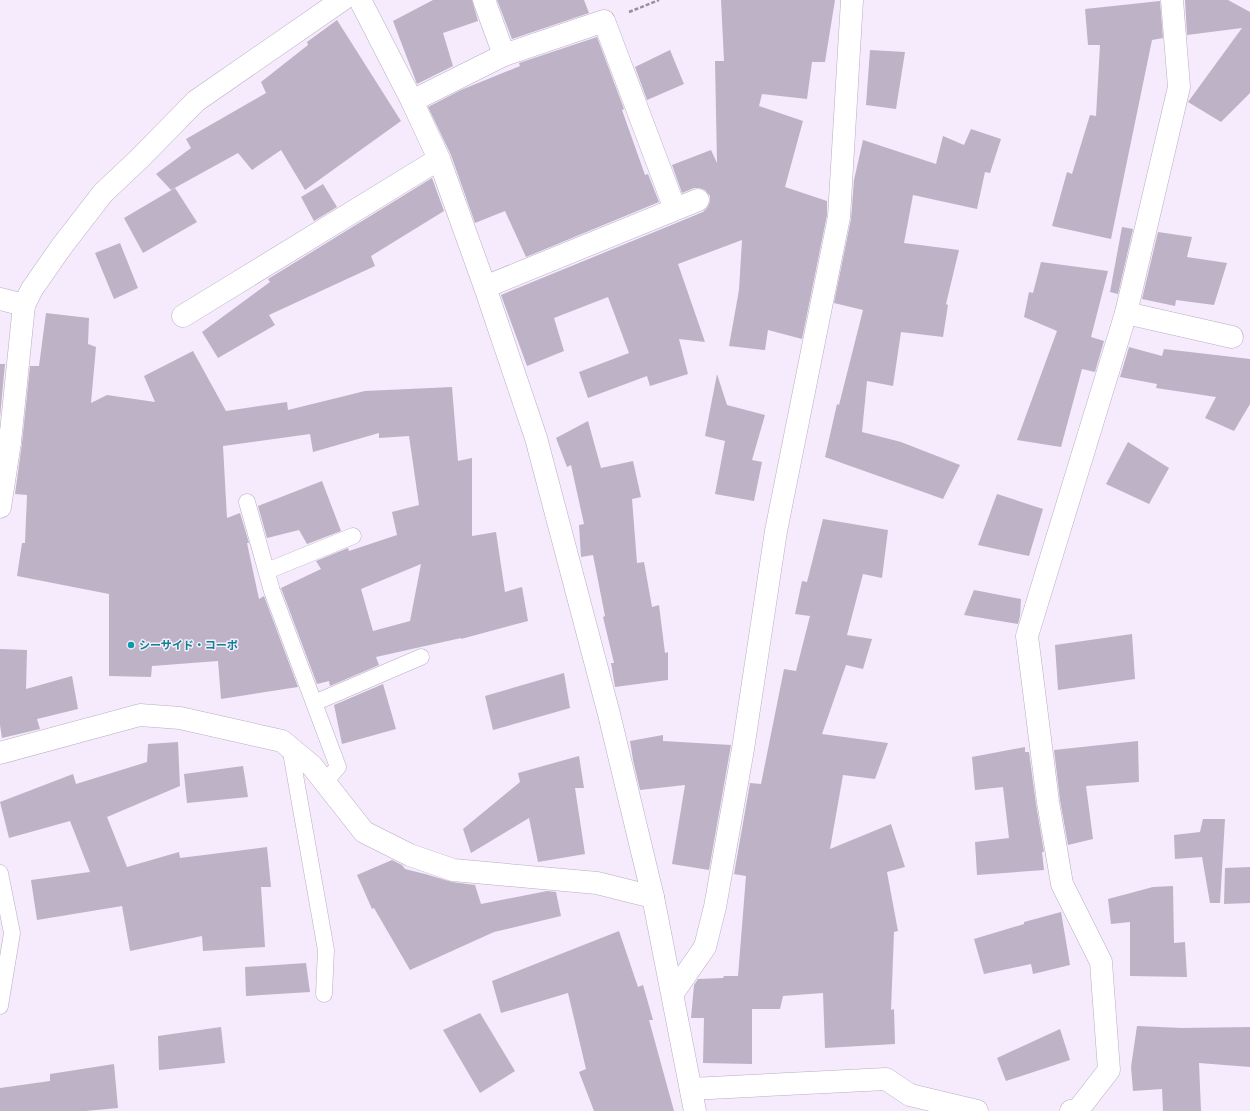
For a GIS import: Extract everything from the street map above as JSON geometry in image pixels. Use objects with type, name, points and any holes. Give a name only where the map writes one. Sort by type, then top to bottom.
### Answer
[{"type":"street","points":[[0,507],[5,441],[24,305],[32,289],[62,246],[103,193],[196,101],[342,0]]},
{"type":"street","points":[[360,0],[412,101],[439,159],[485,287],[536,438],[609,714],[653,897],[695,1111]]},
{"type":"street","points":[[484,0],[504,55]]},
{"type":"street","points":[[673,993],[705,947],[715,907],[743,749],[776,532],[839,217],[852,0]]},
{"type":"street","points":[[1071,1111],[1078,1110],[1109,1070],[1101,962],[1062,884],[1048,802],[1027,636],[1126,314],[1179,87],[1172,0]]},
{"type":"street","points":[[412,101],[504,55],[604,21],[675,209]]},
{"type":"street","points":[[183,316],[439,159]]},
{"type":"street","points":[[485,287],[698,200]]},
{"type":"street","points":[[0,299],[24,305]]},
{"type":"street","points":[[1126,314],[1232,337]]},
{"type":"street","points":[[0,753],[140,715],[180,718],[282,741],[312,766],[364,832],[410,855],[453,870],[597,883],[653,897]]},
{"type":"street","points":[[691,1089],[886,1079],[910,1095],[977,1111]]},
{"type":"lane","points":[[246,502],[272,591],[338,767],[325,782]]},
{"type":"lane","points":[[267,571],[353,536]]},
{"type":"lane","points":[[314,703],[421,657]]},
{"type":"lane","points":[[292,750],[292,758],[326,950],[324,994]]},
{"type":"lane","points":[[0,873],[12,933],[0,1006]]},
{"type":"path","points":[[604,21],[659,0]]},
{"type":"building","points":[[433,0],[472,0],[478,21],[443,33],[453,66],[417,84],[393,21]]},
{"type":"building","points":[[497,0],[584,0],[589,13],[512,39]]},
{"type":"building","points":[[721,0],[835,0],[825,62],[812,62],[807,99],[762,94],[759,106],[803,121],[785,187],[827,201],[827,215],[802,339],[768,330],[765,350],[729,346],[739,290],[742,240],[678,264],[705,342],[679,339],[688,374],[650,386],[647,376],[588,398],[579,372],[629,353],[608,297],[554,318],[564,351],[527,366],[501,295],[703,212],[708,207],[710,196],[705,190],[694,188],[682,193],[672,165],[711,150],[717,163],[715,61],[724,61]]},
{"type":"building","points":[[1185,0],[1228,0],[1250,12],[1250,93],[1221,122],[1188,102],[1242,28],[1187,35]]},
{"type":"building","points":[[1160,1],[1163,38],[1152,40],[1111,239],[1052,226],[1067,172],[1072,174],[1090,115],[1096,116],[1100,45],[1088,45],[1085,9]]},
{"type":"building","points":[[337,20],[401,121],[305,190],[281,150],[252,170],[238,153],[171,190],[156,174],[191,148],[186,139],[266,93],[261,82],[308,45],[307,42]]},
{"type":"building","points":[[597,37],[624,109],[622,110],[645,175],[648,174],[659,202],[526,257],[505,211],[475,223],[451,155],[428,107],[461,90],[520,66],[519,63]]},
{"type":"building","points":[[670,50],[684,84],[647,100],[635,67]]},
{"type":"building","points":[[870,50],[905,52],[896,109],[866,105]]},
{"type":"building","points":[[971,129],[1001,139],[990,173],[985,172],[977,209],[913,195],[904,243],[959,250],[946,304],[948,305],[943,337],[901,332],[893,386],[867,381],[862,432],[901,442],[960,465],[943,499],[825,457],[837,404],[839,405],[863,310],[834,303],[851,219],[854,180],[863,140],[936,164],[943,136],[964,145]]},
{"type":"building","points":[[432,178],[444,211],[371,256],[375,266],[269,315],[275,325],[218,358],[202,332],[270,282],[268,279]]},
{"type":"building","points":[[323,184],[337,207],[314,221],[301,197]]},
{"type":"building","points":[[175,188],[197,222],[143,253],[124,218]]},
{"type":"building","points":[[1122,227],[1133,229],[1118,294],[1110,292]]},
{"type":"building","points":[[1158,232],[1192,237],[1187,257],[1227,263],[1214,305],[1176,300],[1175,306],[1142,299]]},
{"type":"building","points":[[120,243],[138,288],[114,299],[95,253]]},
{"type":"building","points":[[1041,262],[1108,271],[1091,337],[1104,341],[1095,372],[1082,369],[1061,447],[1017,440],[1057,331],[1024,317],[1029,292],[1033,293]]},
{"type":"building","points":[[46,313],[89,318],[88,344],[96,347],[91,403],[107,395],[155,402],[144,376],[193,351],[226,411],[287,402],[288,410],[365,391],[452,387],[458,461],[472,458],[472,536],[496,532],[505,592],[522,587],[528,621],[461,639],[376,657],[379,665],[330,686],[329,681],[317,684],[281,588],[321,569],[316,561],[348,548],[349,551],[397,535],[392,512],[419,505],[409,436],[379,438],[379,433],[313,452],[310,434],[223,446],[227,518],[240,513],[249,543],[247,543],[259,599],[264,596],[298,687],[221,699],[218,661],[152,666],[151,677],[109,676],[109,594],[17,576],[22,543],[25,543],[27,495],[15,494],[30,366],[39,366]],"holes":[[[421,564],[410,621],[373,631],[361,589]]]},
{"type":"building","points":[[1129,347],[1162,356],[1164,349],[1250,359],[1250,404],[1234,431],[1205,418],[1216,397],[1156,388],[1157,384],[1120,377]]},
{"type":"building","points":[[0,364],[5,364],[0,417]]},
{"type":"building","points":[[717,374],[727,405],[765,415],[752,460],[762,462],[754,501],[715,494],[725,441],[705,436]]},
{"type":"building","points":[[588,421],[601,468],[633,461],[641,497],[632,499],[637,563],[644,562],[652,607],[659,605],[665,653],[668,652],[668,680],[615,687],[611,663],[614,663],[603,617],[605,616],[593,555],[581,557],[579,525],[584,524],[571,465],[567,467],[556,438]]},
{"type":"building","points":[[1128,442],[1169,468],[1149,504],[1106,484]]},
{"type":"building","points":[[322,481],[341,531],[307,544],[299,530],[267,538],[258,506]]},
{"type":"building","points":[[997,494],[1043,509],[1029,556],[978,545]]},
{"type":"building","points":[[823,519],[888,530],[882,578],[863,574],[847,635],[872,639],[863,669],[846,665],[822,734],[888,743],[875,779],[843,775],[830,849],[891,824],[905,867],[887,872],[898,931],[894,932],[891,1010],[894,1009],[895,1044],[825,1048],[823,993],[783,996],[780,1009],[752,1009],[752,1064],[703,1063],[704,1018],[691,1018],[694,985],[698,979],[738,976],[746,876],[734,874],[750,783],[761,784],[784,669],[796,671],[810,616],[795,614],[802,581],[807,582]]},
{"type":"building","points":[[974,590],[1021,599],[1018,624],[964,615]]},
{"type":"building","points":[[1132,634],[1135,679],[1058,690],[1055,645]]},
{"type":"building","points":[[0,649],[27,650],[26,689],[72,676],[78,709],[37,719],[40,729],[2,738],[0,725]]},
{"type":"building","points":[[564,673],[570,708],[493,730],[485,696]]},
{"type":"building","points":[[383,684],[396,729],[342,744],[334,705]]},
{"type":"building","points":[[663,735],[663,741],[731,745],[709,870],[672,864],[685,785],[640,790],[630,741]]},
{"type":"building","points":[[1138,741],[1139,782],[1086,786],[1093,839],[1068,845],[1060,800],[1054,750]]},
{"type":"building","points":[[178,742],[180,786],[107,817],[127,867],[179,852],[180,858],[267,847],[271,887],[261,887],[265,947],[203,951],[202,936],[130,951],[122,906],[37,920],[31,880],[90,872],[70,821],[9,838],[0,802],[73,774],[76,784],[147,762],[148,744]]},
{"type":"building","points":[[1025,747],[1025,752],[1029,752],[1044,852],[1042,852],[1044,870],[977,875],[975,842],[1009,838],[1003,787],[975,790],[972,757]]},
{"type":"building","points":[[579,756],[584,788],[575,788],[585,854],[538,862],[529,818],[471,853],[463,829],[520,782],[518,773]]},
{"type":"building","points":[[243,766],[248,797],[187,803],[184,774]]},
{"type":"building","points":[[1203,819],[1225,819],[1220,903],[1210,903],[1202,857],[1175,859],[1174,835],[1200,832]]},
{"type":"building","points":[[392,860],[402,865],[405,869],[452,882],[475,885],[481,904],[547,891],[556,892],[561,916],[494,932],[410,970],[374,908],[372,909],[357,875]]},
{"type":"building","points":[[1250,867],[1250,903],[1224,904],[1225,868]]},
{"type":"building","points":[[1173,886],[1174,943],[1185,942],[1187,977],[1130,976],[1130,922],[1111,924],[1108,899],[1153,887]]},
{"type":"building","points":[[1061,912],[1070,965],[1033,974],[1031,964],[984,974],[974,939],[1024,924],[1024,922]]},
{"type":"building","points":[[619,931],[638,987],[643,985],[653,1020],[649,1020],[674,1111],[594,1111],[579,1072],[586,1069],[568,993],[501,1013],[492,981]]},
{"type":"building","points":[[306,963],[310,992],[246,996],[245,967]]},
{"type":"building","points":[[480,1013],[515,1071],[480,1093],[443,1030]]},
{"type":"building","points":[[1137,1026],[1182,1028],[1250,1027],[1250,1067],[1199,1063],[1201,1111],[1163,1111],[1162,1089],[1133,1091],[1131,1067]]},
{"type":"building","points":[[221,1027],[225,1063],[159,1070],[158,1036]]},
{"type":"building","points":[[1060,1029],[1070,1060],[1006,1081],[997,1058]]},
{"type":"building","points":[[114,1064],[118,1108],[85,1111],[0,1111],[0,1088],[50,1081],[50,1074]]},
{"type":"place","name":"シーサイド・コーポ","points":[[131,645]]}]
